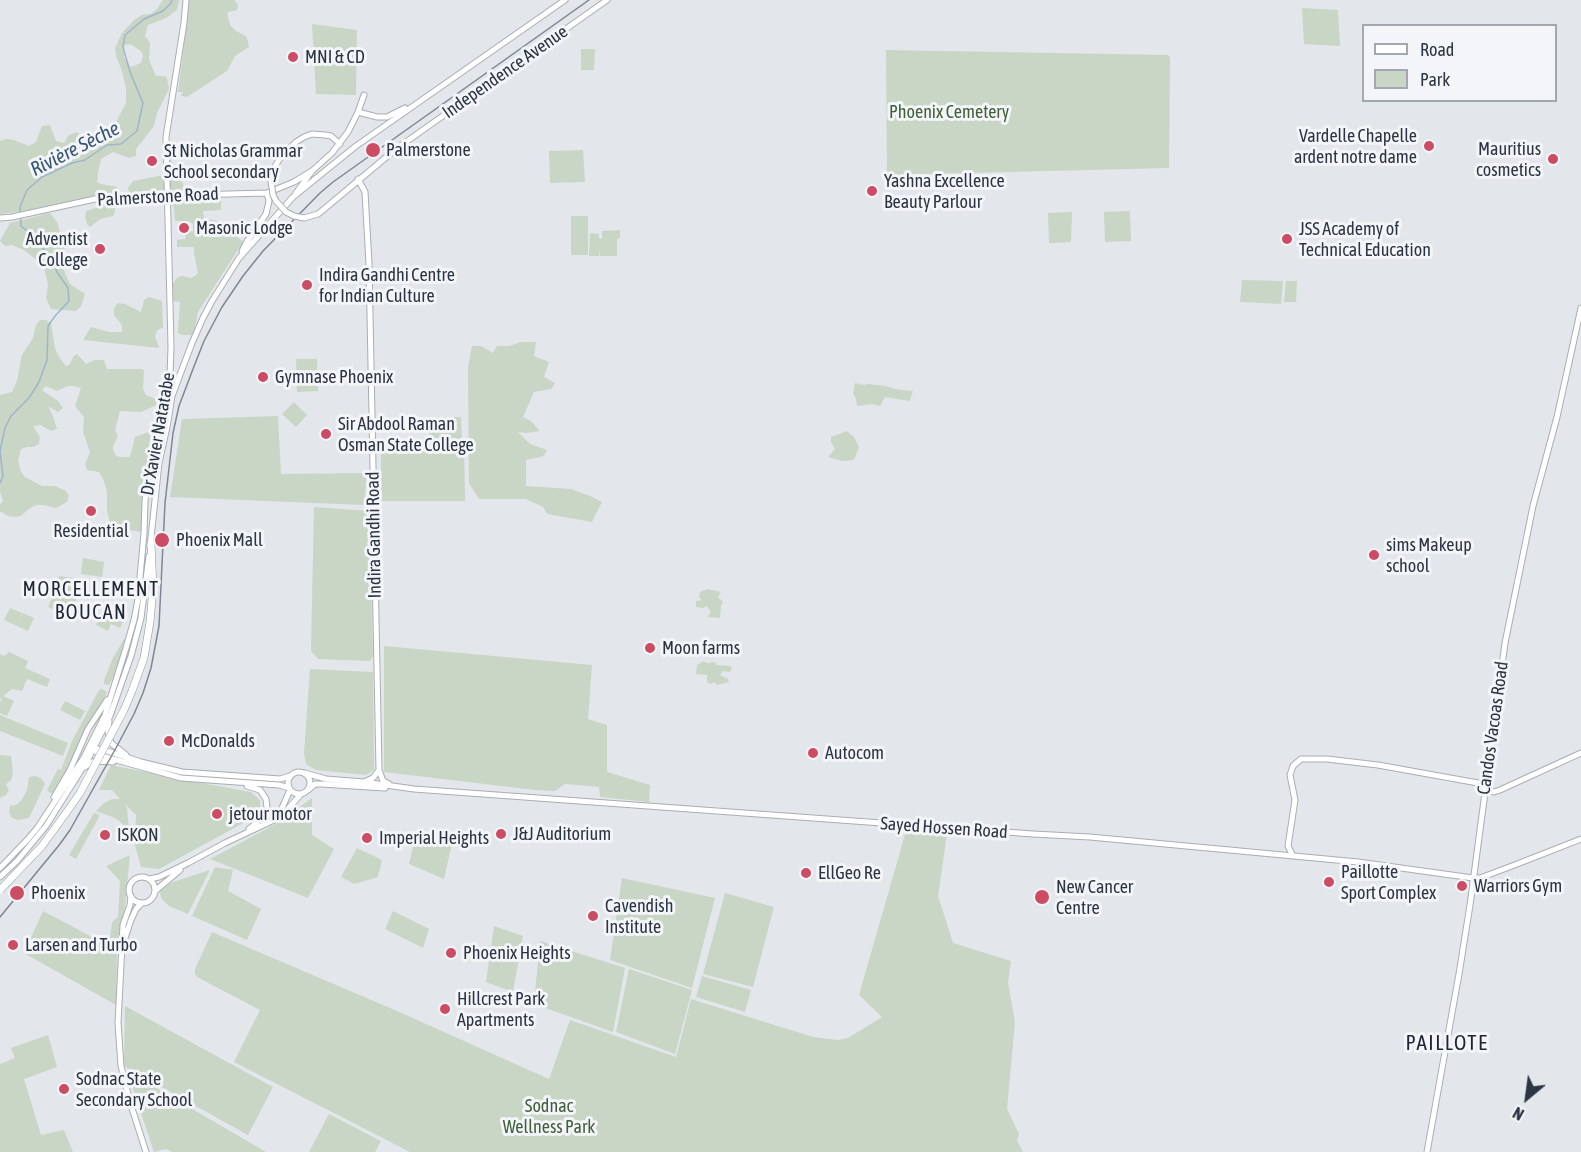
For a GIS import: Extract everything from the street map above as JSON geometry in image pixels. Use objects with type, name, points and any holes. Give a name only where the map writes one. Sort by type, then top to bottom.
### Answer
[{"type":"highway","points":[[0,890],[42,846],[80,793],[132,692],[144,658],[150,622],[153,588],[151,544]]},
{"type":"main road","name":"Dr Xavier Natatabe","points":[[0,868],[38,827],[86,753],[105,715],[134,620],[138,599],[148,469],[170,376],[166,137],[186,0]]},
{"type":"main road","points":[[239,258],[294,197],[356,146],[565,0]]},
{"type":"main road","name":"Independence Avenue","points":[[340,144],[331,136],[312,134],[296,142],[282,155],[274,168],[272,181],[273,195],[286,212],[304,218],[318,214],[358,179],[415,135],[607,0]]},
{"type":"main road","points":[[294,197],[298,188],[309,178],[312,171],[340,144],[358,112],[364,95]]},
{"type":"main road","points":[[358,112],[376,117],[387,117],[423,100]]},
{"type":"main road","points":[[118,197],[162,192],[166,171]]},
{"type":"main road","name":"Palmerstone Road","points":[[0,218],[89,200],[118,197],[267,193],[294,183],[312,171]]},
{"type":"main road","name":"Indira Gandhi Road","points":[[358,179],[365,192],[378,770]]},
{"type":"main road","points":[[0,877],[18,861],[58,807],[110,717],[131,656],[141,618],[159,463],[172,396],[203,318],[246,243],[266,214],[269,201],[267,193]]},
{"type":"main road","name":"Candos Vacoas Road","points":[[1426,1152],[1459,974],[1504,653],[1528,527],[1557,417],[1581,308]]},
{"type":"main road","points":[[38,827],[70,770],[85,734],[112,693]]},
{"type":"main road","points":[[110,717],[108,732],[111,743],[129,758]]},
{"type":"main road","points":[[93,740],[93,749]]},
{"type":"main road","points":[[93,749],[102,756],[119,762],[181,778],[279,785],[301,794]]},
{"type":"main road","points":[[86,753],[93,749],[101,749],[182,772],[280,779],[296,772],[305,773],[310,779],[308,790],[274,820],[159,877],[149,879],[139,877],[133,881],[129,890],[130,905],[123,925],[118,1023],[121,1066],[132,1111],[146,1152]]},
{"type":"main road","points":[[1293,856],[1288,846],[1295,800],[1291,772],[1293,766],[1301,759],[1327,759],[1378,765],[1479,783],[1494,792],[1581,753]]},
{"type":"main road","points":[[80,772],[94,761],[119,762]]},
{"type":"main road","points":[[363,782],[373,778],[378,770]]},
{"type":"main road","points":[[378,770],[383,781],[396,787]]},
{"type":"main road","name":"Sayed Hossen Road","points":[[305,773],[326,778],[411,789]]},
{"type":"main road","points":[[274,820],[282,808],[289,789],[290,776]]},
{"type":"main road","points":[[228,782],[260,790],[266,799],[265,816],[241,836]]},
{"type":"main road","name":"Sayed Hossen Road","points":[[308,790],[315,784],[411,789],[1090,837],[1358,862],[1473,878]]},
{"type":"main road","points":[[1473,878],[1480,878],[1581,839]]},
{"type":"main road","points":[[1276,854],[1288,846]]},
{"type":"main road","points":[[122,948],[136,909],[142,903],[151,900],[155,891],[163,883],[188,863]]},
{"type":"main road","points":[[149,879],[154,884],[155,891]]},
{"type":"main road","points":[[130,896],[142,903]]},
{"type":"green space","points":[[163,0],[179,0],[177,10],[166,18],[148,25],[145,36],[150,43],[151,65],[156,76],[167,78],[169,89],[157,113],[154,126],[136,149],[136,156],[129,158],[113,152],[101,159],[97,182],[117,187],[118,191],[113,216],[100,219],[90,227],[87,224],[86,211],[99,207],[102,201],[0,214],[0,141],[14,140],[29,146],[36,142],[42,126],[50,125],[56,141],[64,143],[68,136],[76,132],[84,136],[92,136],[108,131],[114,126],[126,103],[126,88],[115,48],[122,33],[134,20],[142,15],[151,14]],"holes":[[[130,44],[143,55],[141,63],[131,67],[124,57],[125,45]]]},
{"type":"green space","points":[[188,0],[234,0],[238,7],[236,11],[227,13],[230,25],[247,38],[249,47],[235,56],[227,71],[187,97],[181,96],[183,92],[178,92]]},
{"type":"green space","points":[[1302,8],[1338,10],[1340,46],[1304,44]]},
{"type":"green space","points":[[312,24],[357,30],[356,95],[316,94]]},
{"type":"green space","points":[[581,49],[595,49],[594,70],[581,70]]},
{"type":"green space","name":"Phoenix Cemetery","points":[[886,50],[1168,55],[1170,57],[1169,168],[887,175]]},
{"type":"green space","points":[[163,147],[168,152],[184,186],[201,193],[217,194],[221,201],[221,210],[203,211],[204,218],[217,221],[223,230],[235,235],[243,242],[198,312],[194,333],[191,335],[178,333],[180,302],[173,301],[173,283],[178,277],[191,278],[198,273],[194,247],[177,247],[177,240],[185,239],[186,232],[193,231],[193,224],[189,221],[175,221],[174,207],[160,193],[133,194],[129,193],[128,188],[133,181],[164,175]]},
{"type":"green space","points":[[583,150],[585,182],[550,183],[549,151]]},
{"type":"green space","points":[[1130,211],[1131,241],[1105,242],[1104,212]]},
{"type":"green space","points":[[1072,212],[1071,242],[1049,243],[1048,213]]},
{"type":"green space","points":[[50,213],[57,222],[65,248],[60,260],[62,266],[70,284],[85,294],[81,306],[76,311],[51,309],[46,298],[48,285],[44,266],[24,250],[12,245],[5,246],[0,241],[10,223]]},
{"type":"green space","points":[[571,216],[588,216],[588,255],[571,255]]},
{"type":"green space","points":[[620,230],[620,238],[617,239],[617,256],[600,256],[600,250],[599,256],[589,256],[590,233],[599,234],[599,238],[602,239],[602,231]]},
{"type":"green space","points":[[1242,280],[1283,281],[1281,304],[1240,302]]},
{"type":"green space","points":[[1286,281],[1297,281],[1296,302],[1284,302]]},
{"type":"green space","points":[[149,297],[162,301],[163,328],[157,330],[155,336],[159,348],[83,340],[91,327],[109,332],[122,332],[122,325],[114,315],[114,308],[118,303],[125,304],[141,312],[144,300]]},
{"type":"green space","points":[[40,320],[51,323],[55,348],[66,366],[77,354],[86,364],[95,360],[104,360],[107,369],[142,369],[144,371],[143,389],[146,395],[158,400],[156,405],[141,412],[120,411],[115,430],[118,436],[113,446],[116,456],[130,457],[135,437],[151,431],[142,497],[143,532],[114,528],[110,523],[107,491],[103,479],[99,472],[87,470],[85,464],[90,452],[83,432],[84,417],[75,406],[81,388],[74,386],[57,391],[46,386],[42,390],[58,401],[63,408],[58,412],[48,406],[57,429],[51,431],[40,425],[33,426],[40,437],[39,444],[21,449],[18,461],[25,477],[42,486],[55,486],[66,491],[69,496],[67,502],[56,508],[37,505],[21,516],[14,517],[0,511],[0,504],[3,501],[0,492],[0,395],[12,392],[17,381],[22,355],[33,338],[36,325]]},
{"type":"green space","points":[[521,342],[536,342],[534,356],[549,362],[544,377],[555,383],[551,389],[534,392],[523,417],[531,421],[540,431],[518,432],[530,444],[547,450],[544,456],[526,460],[526,486],[571,489],[602,502],[592,522],[547,514],[543,507],[526,499],[479,499],[469,483],[468,367],[472,346],[481,346],[493,353],[497,346],[509,346]]},
{"type":"green space","points":[[296,359],[317,359],[318,391],[297,392]]},
{"type":"green space","points":[[855,383],[913,391],[910,401],[885,397],[880,406],[872,404],[857,406],[853,393]]},
{"type":"green space","points":[[294,402],[307,415],[296,427],[282,414]]},
{"type":"green space","points":[[278,416],[281,474],[367,473],[364,505],[170,497],[182,419]]},
{"type":"green space","points":[[461,417],[462,444],[430,444],[429,418]]},
{"type":"green space","points":[[847,431],[854,437],[859,447],[854,460],[842,461],[828,457],[835,449],[831,437]]},
{"type":"green space","points":[[464,445],[465,501],[381,501],[381,447]]},
{"type":"green space","points":[[314,507],[369,511],[373,656],[370,661],[318,659],[311,651]]},
{"type":"green space","points":[[83,558],[104,562],[102,577],[81,574]]},
{"type":"green space","points":[[59,576],[80,579],[74,607],[66,609],[58,604],[53,609],[48,607]]},
{"type":"green space","points":[[708,589],[721,592],[718,597],[723,602],[720,618],[707,617],[711,612],[707,606],[696,607],[696,601],[702,600],[699,597],[700,592]]},
{"type":"green space","points":[[104,606],[126,616],[120,628],[111,624],[108,631],[96,625]]},
{"type":"green space","points":[[10,608],[22,613],[19,620],[23,613],[34,618],[28,631],[4,620]]},
{"type":"green space","points":[[124,639],[126,640],[119,664],[112,680],[109,685],[104,684],[113,658]]},
{"type":"green space","points":[[384,646],[592,665],[588,719],[607,725],[607,772],[650,785],[649,802],[600,797],[599,787],[565,784],[555,791],[535,790],[384,772]]},
{"type":"green space","points":[[9,652],[28,661],[25,668],[50,679],[47,687],[27,679],[22,691],[12,689],[3,696],[14,701],[7,716],[0,713],[2,698],[0,699],[0,654],[4,656]]},
{"type":"green space","points":[[703,661],[730,666],[732,668],[730,672],[723,671],[720,675],[729,682],[711,684],[707,682],[707,675],[696,674],[697,665]]},
{"type":"green space","points":[[310,669],[373,672],[374,770],[366,775],[316,770],[306,764],[304,753]]},
{"type":"green space","points":[[99,690],[107,692],[104,700],[54,793],[50,793],[47,790],[58,769],[61,770],[72,741]]},
{"type":"green space","points":[[65,701],[85,711],[80,720],[60,710]]},
{"type":"green space","points":[[0,715],[68,743],[63,756],[0,731]]},
{"type":"green space","points":[[0,755],[11,756],[13,774],[11,780],[6,784],[9,790],[0,798]]},
{"type":"green space","points":[[111,765],[251,792],[260,800],[260,814],[159,869],[141,867],[135,845],[136,815],[124,803],[127,808],[129,829],[115,818],[96,811],[112,799],[120,799],[112,790],[99,790]]},
{"type":"green space","points":[[29,777],[41,778],[45,784],[29,818],[18,820],[12,818],[9,812],[10,806],[21,801],[27,790]]},
{"type":"green space","points":[[312,798],[312,835],[334,849],[308,898],[210,859],[274,825]]},
{"type":"green space","points":[[94,813],[100,815],[76,859],[69,855]]},
{"type":"green space","name":"Sodnac Wellness Park","points":[[906,831],[947,834],[938,896],[953,943],[1011,961],[1008,983],[1015,1022],[1007,1109],[1019,1134],[1017,1140],[1023,1152],[410,1152],[234,1062],[260,1010],[195,974],[195,969],[212,932],[549,1079],[570,1020],[676,1057],[691,999],[813,1037],[838,1040],[848,1038],[882,1017],[859,995]]},
{"type":"green space","points":[[416,833],[453,839],[444,879],[409,864]]},
{"type":"green space","points":[[357,848],[382,860],[378,877],[354,884],[341,877]]},
{"type":"green space","points":[[130,855],[119,950],[112,948],[117,951],[116,1005],[24,953],[43,911],[109,946],[112,922],[118,917],[120,881],[106,866]]},
{"type":"green space","points":[[215,867],[233,870],[228,891],[261,909],[247,940],[192,916]]},
{"type":"green space","points":[[210,870],[188,914],[169,906],[161,898],[160,891],[170,883]]},
{"type":"green space","points":[[622,878],[715,898],[692,988],[610,960]]},
{"type":"green space","points":[[725,893],[774,907],[753,987],[703,974]]},
{"type":"green space","points":[[393,911],[429,929],[423,948],[385,929]]},
{"type":"green space","points":[[494,926],[523,936],[513,992],[486,982]]},
{"type":"green space","points":[[540,941],[625,968],[613,1032],[534,1004]]},
{"type":"green space","points":[[629,969],[692,990],[675,1054],[616,1032]]},
{"type":"green space","points":[[702,976],[751,990],[745,1012],[696,997]]},
{"type":"green space","points":[[125,1006],[273,1087],[248,1135],[124,1066]]},
{"type":"green space","points":[[48,1035],[57,1067],[24,1079],[41,1135],[64,1130],[73,1152],[0,1152],[0,1064],[15,1058],[11,1048]]},
{"type":"green space","points":[[127,1071],[266,1152],[172,1152],[166,1149],[154,1152]]},
{"type":"green space","points":[[329,1114],[381,1141],[375,1152],[309,1152]]},
{"type":"waterway","name":"Rivière Sèche","points":[[0,483],[3,476],[0,451],[5,428],[11,416],[29,398],[39,382],[47,360],[48,326],[69,301],[68,288],[57,272],[53,261],[34,237],[21,226],[20,207],[27,190],[42,177],[72,163],[85,160],[107,145],[121,144],[137,131],[143,103],[130,72],[123,47],[125,35],[144,19],[163,11],[172,0]]},
{"type":"tram line","points":[[0,917],[70,830],[116,748],[143,693],[151,668],[159,626],[165,503],[173,433],[179,406],[193,369],[204,341],[222,307],[263,251],[333,182],[589,0]]},
{"type":"place","name":"MNI & CD","points":[[293,57]]},
{"type":"place","name":"Vardelle Chapelle ardent notre dame","points":[[1429,146]]},
{"type":"place","name":"Palmerstone","points":[[373,150]]},
{"type":"place","name":"Mauritius cosmetics","points":[[1553,159]]},
{"type":"place","name":"St Nicholas Grammar School secondary","points":[[152,161]]},
{"type":"place","name":"Yashna Excellence Beauty Parlour","points":[[872,191]]},
{"type":"place","name":"Masonic Lodge","points":[[184,228]]},
{"type":"place","name":"JSS Academy of Technical Education","points":[[1287,239]]},
{"type":"place","name":"Adventist College","points":[[100,249]]},
{"type":"place","name":"Indira Gandhi Centre for Indian Culture","points":[[307,285]]},
{"type":"place","name":"Gymnase Phoenix","points":[[263,377]]},
{"type":"place","name":"Sir Abdool Raman Osman State College","points":[[326,434]]},
{"type":"place","name":"Residential","points":[[91,511]]},
{"type":"place","name":"Phoenix Mall","points":[[162,540]]},
{"type":"place","name":"sims Makeup school","points":[[1374,555]]},
{"type":"place","name":"Moon farms","points":[[650,648]]},
{"type":"place","name":"McDonalds","points":[[169,741]]},
{"type":"place","name":"Autocom","points":[[813,753]]},
{"type":"place","name":"jetour motor","points":[[217,814]]},
{"type":"place","name":"J&J Auditorium","points":[[501,834]]},
{"type":"place","name":"ISKON","points":[[105,835]]},
{"type":"place","name":"Imperial Heights","points":[[367,838]]},
{"type":"place","name":"EllGeo Re","points":[[806,873]]},
{"type":"place","name":"Paillotte Sport Complex","points":[[1329,882]]},
{"type":"place","name":"Warriors Gym","points":[[1462,886]]},
{"type":"place","name":"Phoenix","points":[[17,893]]},
{"type":"place","name":"New Cancer Centre","points":[[1042,897]]},
{"type":"place","name":"Cavendish Institute","points":[[593,916]]},
{"type":"place","name":"Larsen and Turbo","points":[[13,945]]},
{"type":"place","name":"Phoenix Heights","points":[[451,953]]},
{"type":"place","name":"Hillcrest Park Apartments","points":[[445,1009]]},
{"type":"place","name":"Sodnac State Secondary School","points":[[64,1089]]},
{"type":"district","name":"MORCELLEMENT BOUCAN","points":[[91,602]]},
{"type":"district","name":"PAILLOTE","points":[[1447,1043]]}]
